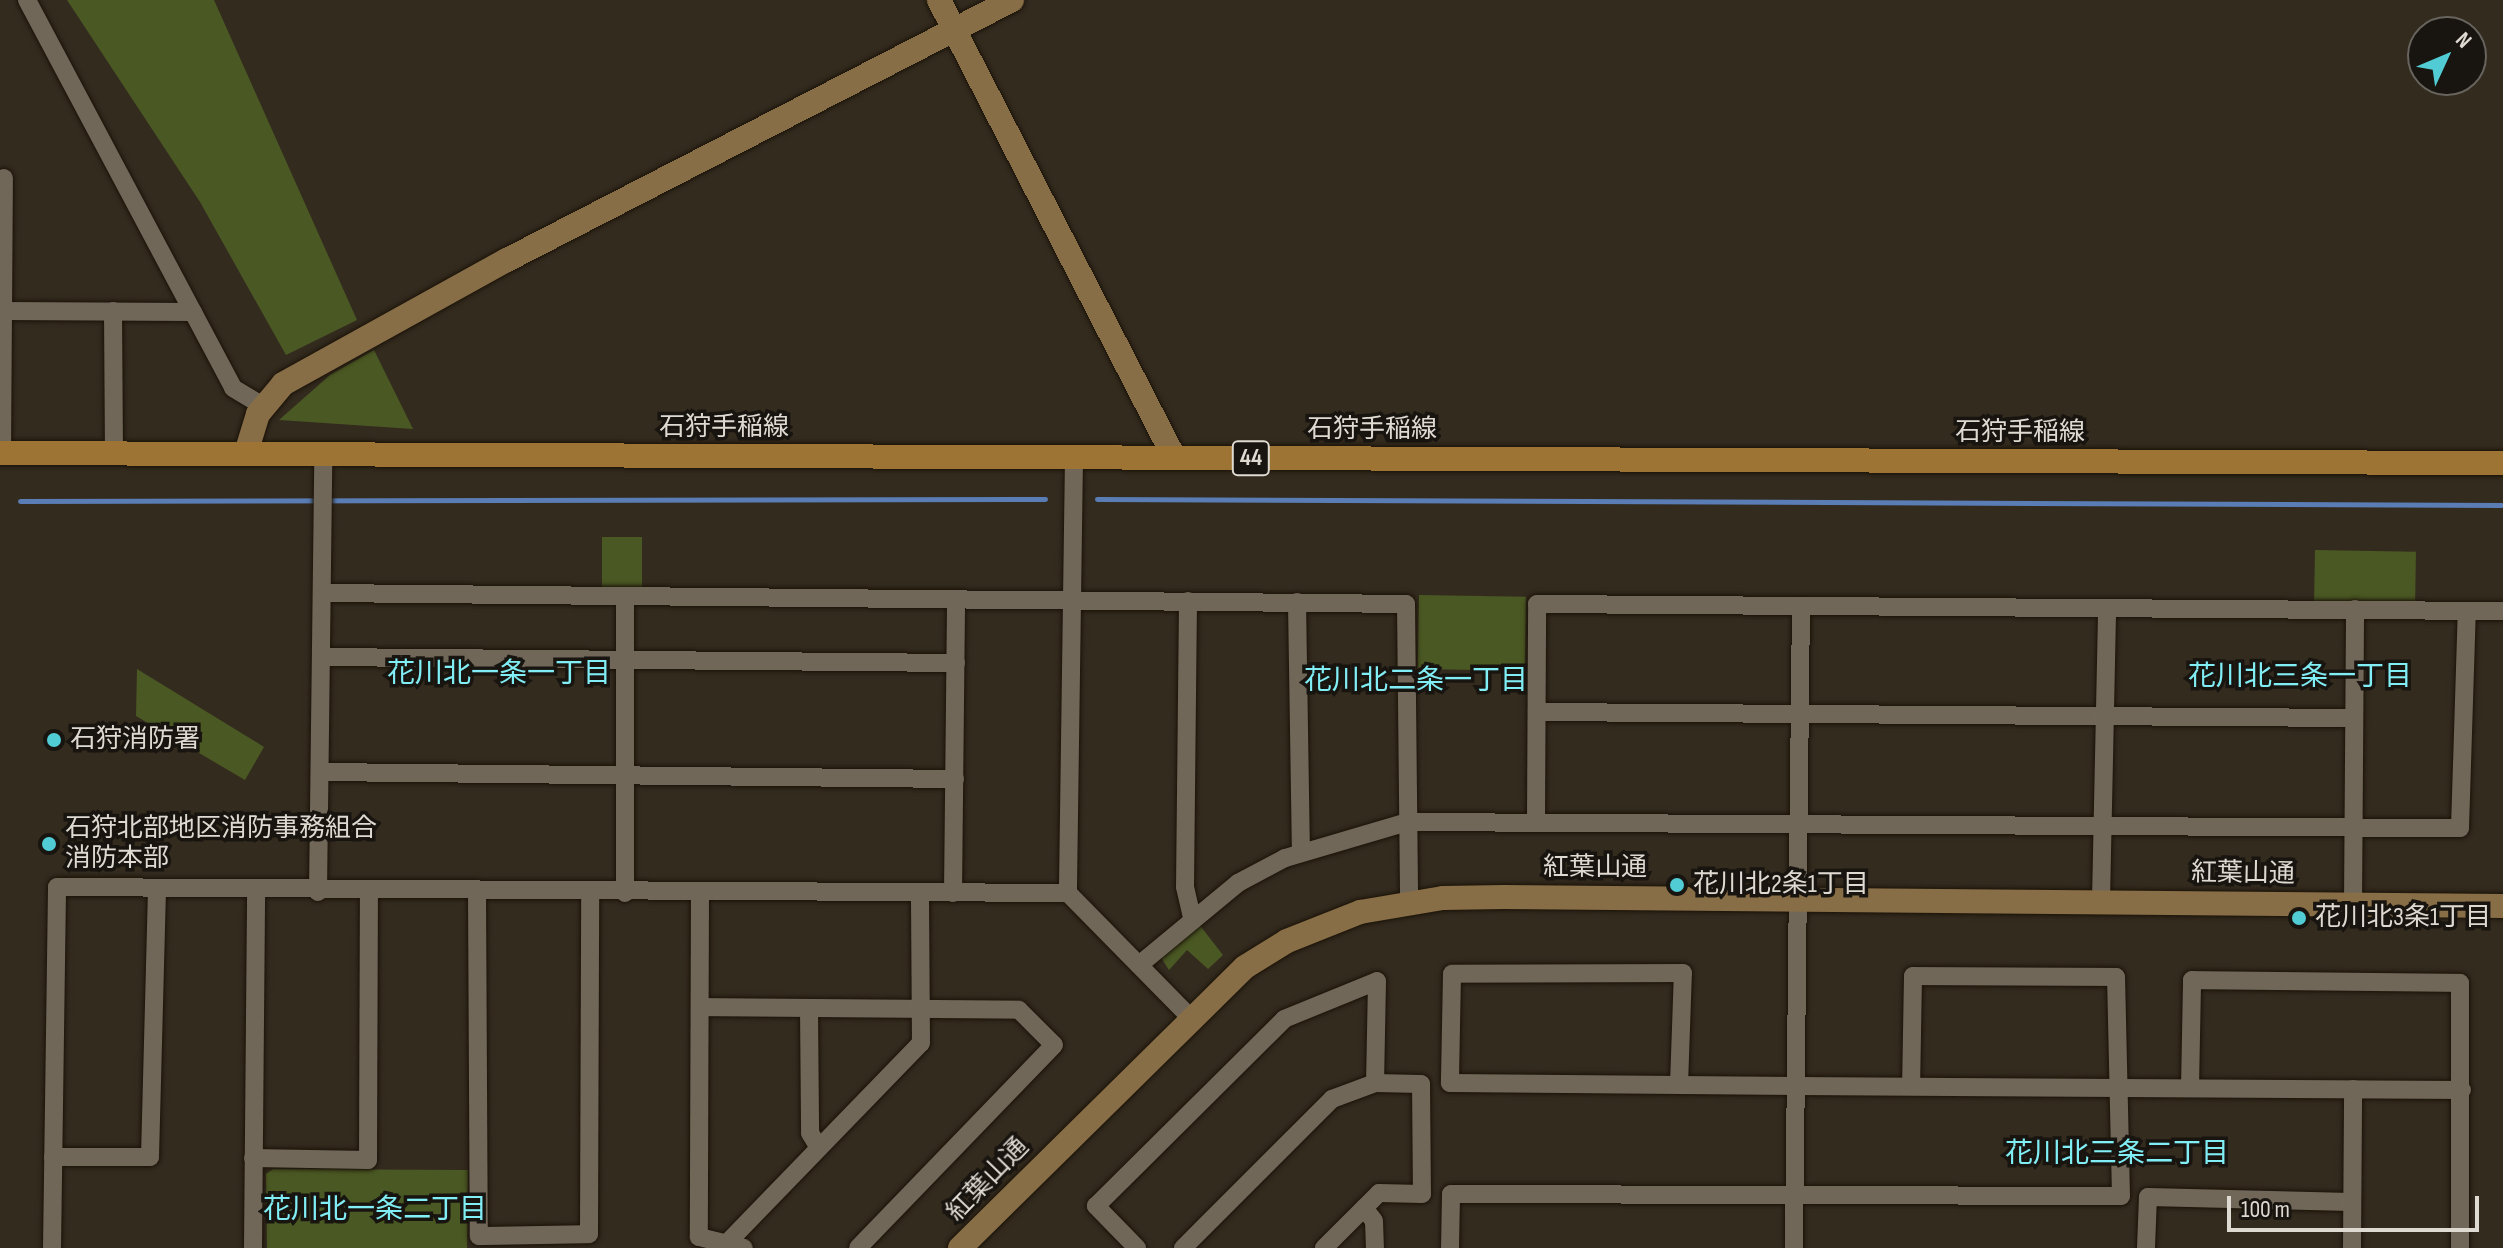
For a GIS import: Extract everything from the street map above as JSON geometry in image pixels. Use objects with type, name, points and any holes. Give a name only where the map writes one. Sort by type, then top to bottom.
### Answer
[{"type":"main road","name":"石狩手稲線","points":[[1,453],[2503,463]]},
{"type":"street","points":[[27,0],[233,388],[263,406]]},
{"type":"street","points":[[939,0],[1174,457]]},
{"type":"street","points":[[246,453],[263,406],[283,384],[507,260],[1012,0]]},
{"type":"street","points":[[1,453],[4,178]]},
{"type":"street","points":[[3,311],[193,312]]},
{"type":"street","points":[[113,311],[114,453]]},
{"type":"street","points":[[318,892],[324,593],[321,512],[323,456]]},
{"type":"street","points":[[1074,457],[1068,893],[1190,1017]]},
{"type":"street","points":[[324,593],[1406,604],[1409,903]]},
{"type":"street","points":[[625,596],[625,893]]},
{"type":"street","points":[[953,893],[956,599]]},
{"type":"street","points":[[1188,601],[1185,887],[1192,918]]},
{"type":"street","points":[[1297,602],[1301,852]]},
{"type":"street","points":[[1536,822],[1537,604],[2503,611]]},
{"type":"street","points":[[1794,1248],[1801,606]]},
{"type":"street","points":[[2101,901],[2106,826],[2107,608]]},
{"type":"street","points":[[2353,904],[2355,609]]},
{"type":"street","points":[[1139,965],[1238,883],[1301,852],[1407,822],[2460,828],[2467,611]]},
{"type":"street","points":[[323,657],[625,663],[956,663]]},
{"type":"street","points":[[1537,712],[2352,718]]},
{"type":"street","points":[[321,772],[955,779]]},
{"type":"street","points":[[52,1248],[57,887],[318,892],[1068,893]]},
{"type":"street","points":[[53,1157],[150,1157],[157,889]]},
{"type":"street","points":[[253,1248],[256,891]]},
{"type":"street","points":[[253,1158],[368,1160],[369,892]]},
{"type":"street","points":[[477,892],[479,1236],[589,1234],[590,892]]},
{"type":"street","points":[[700,893],[699,1237],[737,1244],[819,1148],[921,1043],[920,893]]},
{"type":"street","name":"紅葉山通","points":[[968,1245],[1190,1017],[1245,967],[1287,941],[1360,912],[1409,903],[1799,896],[2503,906]]},
{"type":"street","points":[[1679,1085],[1683,973],[1452,974],[1450,1083],[1679,1085],[1796,1086],[2462,1090]]},
{"type":"street","points":[[1450,1248],[1451,1194],[2121,1196],[2116,977],[1913,976],[1911,1086]]},
{"type":"street","points":[[2190,1088],[2192,980],[2460,983],[2460,1248]]},
{"type":"street","points":[[1137,1248],[1096,1206],[1284,1019],[1377,981],[1375,1083]]},
{"type":"street","points":[[700,1007],[1019,1010],[1054,1045],[858,1248]]},
{"type":"street","points":[[809,1008],[810,1133],[819,1148]]},
{"type":"street","points":[[1183,1248],[1332,1099],[1375,1083],[1421,1084],[1422,1194],[1379,1193],[1324,1248]]},
{"type":"street","points":[[2352,1248],[2353,1089]]},
{"type":"street","points":[[2146,1248],[2148,1197],[2352,1202]]},
{"type":"street","points":[[1364,1208],[1374,1221],[1375,1248]]},
{"type":"green space","points":[[67,0],[214,0],[357,320],[286,355],[200,202]]},
{"type":"green space","points":[[374,350],[413,429],[279,420],[330,375]]},
{"type":"green space","points":[[602,537],[642,537],[642,588],[602,588]]},
{"type":"green space","points":[[2315,550],[2416,552],[2415,604],[2314,602]]},
{"type":"green space","points":[[1419,595],[1526,597],[1525,671],[1418,669]]},
{"type":"green space","points":[[137,669],[264,747],[245,780],[136,716]]},
{"type":"green space","points":[[1198,923],[1223,955],[1208,969],[1187,950],[1169,970],[1160,956]]},
{"type":"green space","points":[[273,1169],[468,1170],[467,1248],[267,1248],[266,1174]]},
{"type":"waterway","points":[[20,501],[1045,499]]},
{"type":"waterway","points":[[1097,499],[2501,505]]},
{"type":"place","name":"石狩消防署","points":[[54,740]]},
{"type":"place","name":"石狩北部地区消防事務組合 消防本部","points":[[49,844]]},
{"type":"place","name":"花川北2条1丁目","points":[[1677,885]]},
{"type":"place","name":"花川北3条1丁目","points":[[2299,918]]},
{"type":"district","name":"花川北一条一丁目","points":[[499,674]]},
{"type":"district","name":"花川北三条一丁目","points":[[2300,677]]},
{"type":"district","name":"花川北二条一丁目","points":[[1416,681]]},
{"type":"district","name":"花川北三条二丁目","points":[[2117,1154]]},
{"type":"district","name":"花川北一条二丁目","points":[[375,1210]]}]
